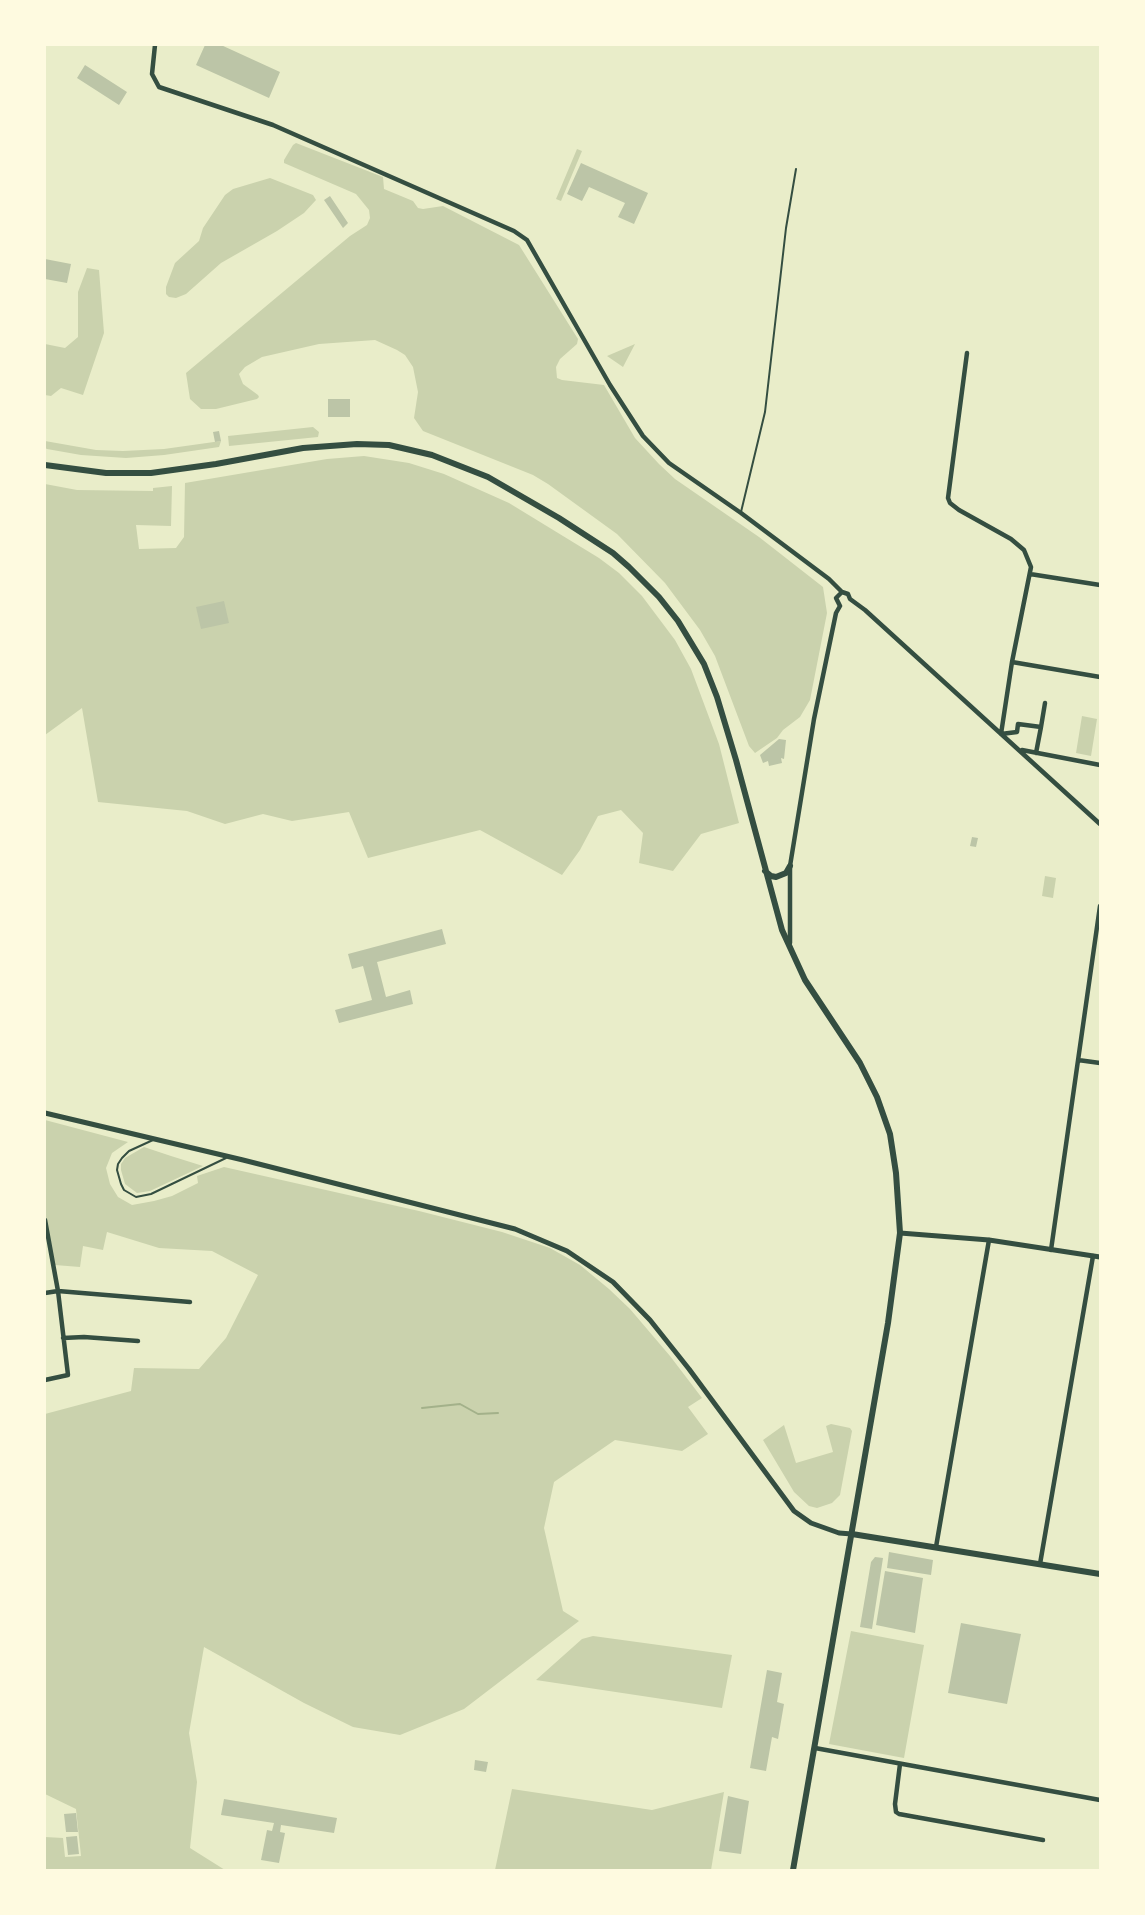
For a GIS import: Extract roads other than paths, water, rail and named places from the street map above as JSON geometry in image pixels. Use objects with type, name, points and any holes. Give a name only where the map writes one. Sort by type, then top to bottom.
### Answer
[{"type":"main road","points":[[45,465],[106,473],[151,473],[328,445],[380,445],[410,449],[460,465],[488,477],[586,535],[629,567],[659,597],[686,633],[704,664],[717,697],[776,911],[790,949],[805,980],[860,1064],[877,1097],[892,1146],[896,1173],[900,1233],[888,1323],[793,1870]]},
{"type":"main road","points":[[765,871],[776,877],[786,873],[790,866]]},
{"type":"main road","points":[[852,1534],[1100,1574]]},
{"type":"street","points":[[155,45],[152,74],[159,87],[273,125],[514,231],[527,240],[604,375],[643,436],[669,464],[741,513],[829,579],[842,592],[848,594],[850,599],[1100,824]]},
{"type":"street","points":[[967,353],[948,498],[950,503],[959,510],[1006,536],[1024,550],[1030,567],[1001,734]]},
{"type":"street","points":[[1030,574],[1100,585]]},
{"type":"street","points":[[840,606],[836,598],[842,592]]},
{"type":"street","points":[[840,606],[847,605],[850,599]]},
{"type":"street","points":[[790,949],[790,866],[814,719],[836,613],[840,606]]},
{"type":"street","points":[[1012,662],[1100,677]]},
{"type":"street","points":[[1036,753],[1046,703]]},
{"type":"street","points":[[1001,734],[1017,732],[1018,724],[1041,727]]},
{"type":"street","points":[[1019,749],[1100,765]]},
{"type":"street","points":[[1051,1250],[1100,906]]},
{"type":"street","points":[[1078,1060],[1100,1063]]},
{"type":"street","points":[[45,1113],[515,1229],[541,1238],[567,1251],[613,1282],[650,1320],[794,1511],[811,1523],[839,1533],[852,1534]]},
{"type":"street","points":[[45,1220],[58,1290],[68,1375],[45,1380]]},
{"type":"street","points":[[900,1233],[989,1240],[1100,1257]]},
{"type":"street","points":[[936,1547],[989,1240]]},
{"type":"street","points":[[1040,1564],[1093,1256]]},
{"type":"street","points":[[45,1293],[58,1290],[190,1302]]},
{"type":"street","points":[[63,1338],[84,1337],[138,1341]]},
{"type":"street","points":[[815,1748],[1100,1800]]},
{"type":"street","points":[[900,1764],[895,1804],[896,1812],[899,1814],[1043,1840]]},
{"type":"lane","points":[[741,513],[765,412],[786,228],[796,169]]},
{"type":"lane","points":[[156,1139],[137,1146],[118,1164],[117,1170],[121,1184],[136,1197],[152,1194],[228,1157]]},
{"type":"waterway","points":[[422,1408],[460,1404],[478,1414],[498,1413]]}]
